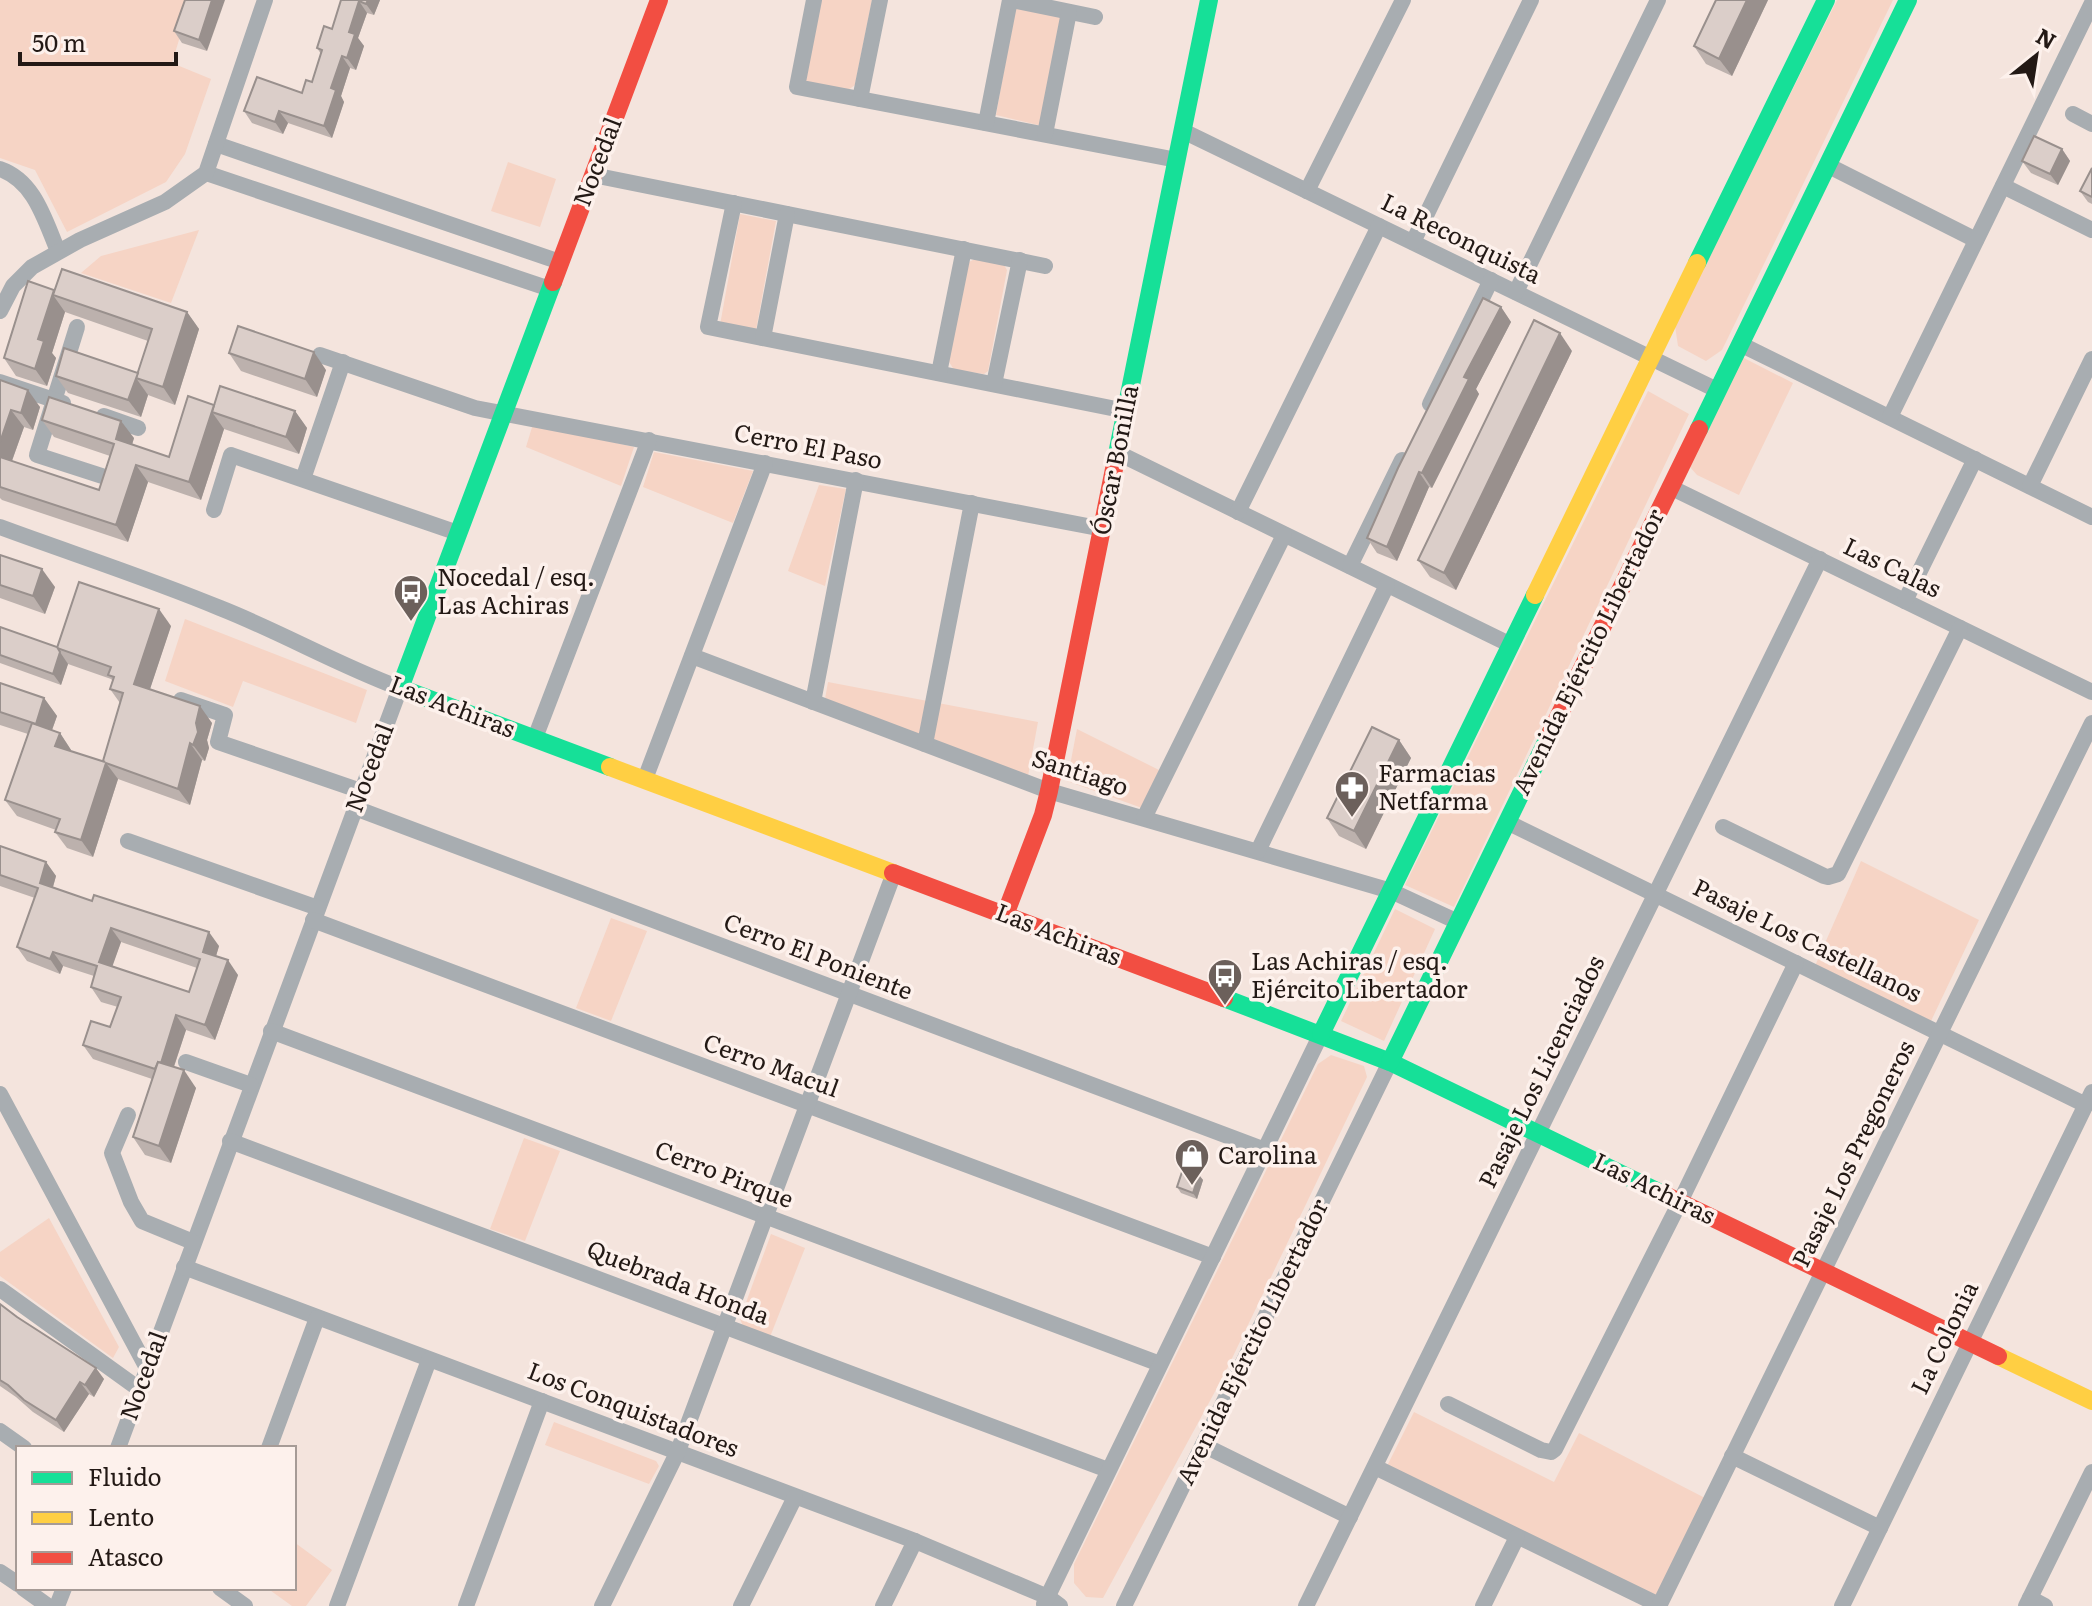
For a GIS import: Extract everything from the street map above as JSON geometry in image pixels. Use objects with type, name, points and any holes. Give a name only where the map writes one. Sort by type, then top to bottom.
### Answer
[{"type":"street","points":[[2,303],[23,274],[58,251],[165,202],[206,173],[265,0]]},
{"type":"street","name":"Nocedal","points":[[119,1446],[271,1031],[659,0]]},
{"type":"street","points":[[814,0],[797,87],[1177,160]]},
{"type":"street","points":[[860,99],[880,0]]},
{"type":"street","points":[[986,123],[1011,0],[1095,17]]},
{"type":"street","name":"Óscar Bonilla","points":[[1005,915],[1035,838],[1049,791],[1209,0]]},
{"type":"street","points":[[1307,191],[1403,0]]},
{"type":"street","points":[[1413,242],[1531,0]]},
{"type":"street","points":[[1516,292],[1658,0]]},
{"type":"street","points":[[1050,1603],[1108,1470],[1826,0]]},
{"type":"street","name":"Avenida Ejército Libertador","points":[[1124,1606],[1908,0]]},
{"type":"street","points":[[1890,417],[2092,3]]},
{"type":"street","points":[[1045,134],[1069,12]]},
{"type":"street","points":[[2073,114],[2092,124]]},
{"type":"street","name":"La Reconquista","points":[[1183,131],[1717,390]]},
{"type":"street","points":[[216,144],[560,262]]},
{"type":"street","points":[[1827,165],[1976,240]]},
{"type":"street","points":[[0,169],[12,173],[24,183],[38,205],[58,251]]},
{"type":"street","points":[[206,173],[550,289]]},
{"type":"street","points":[[593,175],[1045,266]]},
{"type":"street","points":[[2003,186],[2092,230]]},
{"type":"street","points":[[734,203],[708,327],[1126,411]]},
{"type":"street","points":[[763,338],[787,214]]},
{"type":"street","points":[[1238,512],[1379,226]]},
{"type":"street","points":[[939,373],[964,249]]},
{"type":"street","points":[[994,384],[1020,260]]},
{"type":"street","points":[[1420,423],[1491,280]]},
{"type":"street","points":[[77,327],[37,455],[102,476]]},
{"type":"street","points":[[1740,344],[2092,517]]},
{"type":"street","name":"Cerro El Paso","points":[[320,355],[475,408],[1103,529]]},
{"type":"street","points":[[2030,486],[2092,359]]},
{"type":"street","points":[[303,479],[343,362]]},
{"type":"street","points":[[0,382],[138,428]]},
{"type":"street","points":[[535,738],[649,440]]},
{"type":"street","points":[[1350,566],[1406,452]]},
{"type":"street","points":[[1118,453],[1511,645]]},
{"type":"street","points":[[214,510],[231,455],[458,533]]},
{"type":"street","points":[[1905,601],[1975,459]]},
{"type":"street","points":[[645,779],[765,463]]},
{"type":"street","points":[[813,702],[856,480]]},
{"type":"street","name":"Las Calas","points":[[1670,487],[2092,692]]},
{"type":"street","points":[[925,744],[972,503]]},
{"type":"street","name":"Las Achiras","points":[[0,527],[218,607],[400,688],[1390,1062],[2092,1401]]},
{"type":"street","points":[[1144,818],[1284,535]]},
{"type":"street","name":"Pasaje Los Licenciados","points":[[1306,1606],[1820,559]]},
{"type":"street","points":[[1258,851],[1387,585]]},
{"type":"street","points":[[1723,827],[1824,876],[1838,874],[1960,628]]},
{"type":"street","name":"Santiago","points":[[692,656],[1049,791],[1391,891],[1458,922]]},
{"type":"street","points":[[168,696],[225,715],[218,742],[361,791]]},
{"type":"street","name":"Pasaje Los Pregoneros","points":[[1659,1606],[2092,723]]},
{"type":"street","name":"Cerro El Poniente","points":[[355,808],[1265,1150]]},
{"type":"street","name":"Pasaje Los Castellanos","points":[[1507,822],[1940,1033],[2089,1098]]},
{"type":"street","name":"Cerro Macul","points":[[128,841],[807,1105],[1213,1257]]},
{"type":"street","points":[[602,1606],[678,1451],[894,873]]},
{"type":"street","points":[[1448,1404],[1546,1452],[1555,1449],[1796,963]]},
{"type":"street","name":"Cerro Pirque","points":[[271,1031],[1160,1364]]},
{"type":"street","points":[[186,1062],[251,1085]]},
{"type":"street","points":[[0,1094],[147,1368]]},
{"type":"street","name":"La Colonia","points":[[1842,1606],[2089,1098]]},
{"type":"street","points":[[128,1115],[112,1153],[131,1202],[142,1221],[193,1242]]},
{"type":"street","name":"Quebrada Honda","points":[[230,1141],[1108,1470]]},
{"type":"street","name":"Los Conquistadores","points":[[184,1267],[915,1541],[1050,1603]]},
{"type":"street","points":[[0,1289],[139,1389]]},
{"type":"street","points":[[270,1446],[317,1318]]},
{"type":"street","points":[[337,1606],[429,1360]]},
{"type":"street","points":[[466,1606],[542,1401]]},
{"type":"street","points":[[0,1431],[21,1446]]},
{"type":"street","points":[[1203,1445],[1350,1517]]},
{"type":"street","points":[[1732,1456],[1880,1528]]},
{"type":"street","points":[[1375,1467],[1659,1606]]},
{"type":"street","points":[[2033,1603],[2092,1472]]},
{"type":"street","points":[[741,1606],[795,1497]]},
{"type":"street","points":[[1483,1606],[1517,1537]]},
{"type":"street","points":[[883,1606],[915,1541]]},
{"type":"street","points":[[26,1590],[48,1606]]},
{"type":"street","points":[[223,1590],[245,1606]]},
{"type":"shaded area","points":[[0,0],[191,0],[172,63],[211,79],[185,154],[166,182],[67,232],[35,170],[0,158]]},
{"type":"shaded area","points":[[819,0],[872,0],[855,85],[848,90],[804,81]]},
{"type":"shaded area","points":[[1837,0],[1893,0],[1722,350],[1706,361],[1678,346],[1675,326]]},
{"type":"shaded area","points":[[1015,8],[1062,16],[1042,126],[996,115]]},
{"type":"shaded area","points":[[508,162],[556,179],[540,227],[491,211]]},
{"type":"shaded area","points":[[740,214],[776,221],[756,330],[720,325]]},
{"type":"shaded area","points":[[199,230],[171,303],[81,273],[101,256]]},
{"type":"shaded area","points":[[975,259],[1004,265],[1007,270],[988,371],[984,374],[954,370],[948,360],[969,262]]},
{"type":"shaded area","points":[[1740,356],[1793,383],[1739,495],[1697,475],[1689,466]]},
{"type":"shaded area","points":[[1648,391],[1689,414],[1454,907],[1405,885]]},
{"type":"shaded area","points":[[533,424],[634,447],[621,486],[526,447]]},
{"type":"shaded area","points":[[654,452],[753,471],[733,523],[643,487]]},
{"type":"shaded area","points":[[819,485],[846,489],[825,586],[788,571]]},
{"type":"shaded area","points":[[185,619],[367,690],[356,723],[243,681],[233,707],[165,681]]},
{"type":"shaded area","points":[[828,682],[1038,722],[1028,776],[825,699]]},
{"type":"shaded area","points":[[1077,729],[1159,770],[1142,808],[1067,781]]},
{"type":"shaded area","points":[[1861,861],[1979,920],[1931,1021],[1815,966]]},
{"type":"shaded area","points":[[1395,909],[1435,929],[1384,1041],[1341,1021]]},
{"type":"shaded area","points":[[611,918],[647,931],[611,1021],[576,1008]]},
{"type":"shaded area","points":[[1331,1055],[1364,1066],[1367,1077],[1224,1375],[1103,1598],[1086,1597],[1074,1583],[1074,1564],[1318,1064]]},
{"type":"shaded area","points":[[524,1138],[560,1151],[525,1241],[490,1229]]},
{"type":"shaded area","points":[[49,1218],[119,1347],[113,1358],[0,1276],[0,1252]]},
{"type":"shaded area","points":[[771,1234],[805,1248],[770,1337],[745,1331],[740,1319]]},
{"type":"shaded area","points":[[1414,1412],[1554,1482],[1579,1433],[1705,1498],[1655,1600],[1387,1466]]},
{"type":"shaded area","points":[[554,1422],[656,1461],[659,1466],[649,1484],[545,1445]]},
{"type":"shaded area","points":[[296,1543],[332,1570],[306,1606],[292,1606],[270,1590],[296,1590]]},
{"type":"building","points":[[185,0],[212,0],[199,40],[174,31]]},
{"type":"building","points":[[341,0],[368,0],[366,4],[359,1],[349,32],[355,34],[347,58],[342,56],[331,88],[336,90],[324,126],[279,111],[275,122],[244,111],[257,77],[302,93],[306,80],[312,82],[322,50],[317,48],[324,26],[332,29]]},
{"type":"building","points":[[1716,0],[1747,0],[1719,59],[1694,46]]},
{"type":"building","points":[[2034,136],[2062,149],[2050,174],[2022,161]]},
{"type":"building","points":[[2092,168],[2092,197],[2080,191]]},
{"type":"building","points":[[62,269],[187,312],[163,387],[136,378],[152,329],[53,295]]},
{"type":"building","points":[[28,281],[54,290],[38,339],[44,341],[35,369],[4,358]]},
{"type":"building","points":[[1483,298],[1501,307],[1464,377],[1469,379],[1422,473],[1419,472],[1387,547],[1367,538],[1398,468]]},
{"type":"building","points":[[1534,320],[1560,333],[1444,573],[1418,560]]},
{"type":"building","points":[[238,326],[314,352],[305,379],[229,353]]},
{"type":"building","points":[[64,348],[138,373],[128,400],[56,376]]},
{"type":"building","points":[[0,380],[28,390],[21,413],[11,410],[0,442]]},
{"type":"building","points":[[220,386],[295,411],[286,437],[212,412]]},
{"type":"building","points":[[188,396],[214,405],[189,482],[136,465],[116,525],[0,487],[0,457],[99,490],[114,444],[42,420],[49,397],[121,421],[116,439],[169,457]]},
{"type":"building","points":[[0,555],[42,569],[33,596],[0,585]]},
{"type":"building","points":[[79,582],[159,609],[134,684],[200,706],[196,723],[198,732],[193,745],[190,743],[178,789],[106,763],[81,840],[55,832],[60,819],[5,800],[32,723],[60,733],[55,746],[105,762],[123,693],[110,689],[114,677],[108,675],[111,667],[57,648]]},
{"type":"building","points":[[0,627],[57,647],[60,652],[53,674],[0,655]]},
{"type":"building","points":[[0,683],[44,698],[36,724],[0,712]]},
{"type":"building","points":[[1372,727],[1399,740],[1354,831],[1327,818]]},
{"type":"building","points":[[0,846],[46,862],[40,883],[92,901],[94,895],[209,932],[203,952],[228,960],[205,1025],[176,1015],[161,1063],[158,1062],[155,1069],[83,1045],[91,1021],[110,1027],[121,997],[91,987],[97,966],[53,952],[50,959],[17,947],[38,888],[0,875]],"holes":[[[111,928],[200,959],[189,992],[99,962]]]},
{"type":"building","points":[[158,1062],[184,1070],[159,1146],[133,1137]]},
{"type":"building","points":[[1183,1169],[1199,1175],[1193,1193],[1177,1187]]},
{"type":"building","points":[[0,1304],[96,1368],[85,1385],[80,1382],[56,1420],[0,1380]]},
{"type":"traffic: fast","points":[[1115,464],[1209,0]]},
{"type":"traffic: fast","points":[[1697,263],[1826,0]]},
{"type":"traffic: fast","points":[[1699,429],[1908,0]]},
{"type":"traffic: fast","points":[[553,282],[400,688],[610,767]]},
{"type":"traffic: fast","points":[[1321,1034],[1535,595]]},
{"type":"traffic: fast","points":[[1390,1062],[1551,732]]},
{"type":"traffic: fast","points":[[1224,998],[1390,1062],[1665,1195]]},
{"type":"traffic: slow","points":[[1535,595],[1697,263]]},
{"type":"traffic: slow","points":[[610,767],[893,873]]},
{"type":"traffic: slow","points":[[1998,1356],[2092,1401]]},
{"type":"traffic: jam","points":[[553,282],[659,0]]},
{"type":"traffic: jam","points":[[1551,732],[1699,429]]},
{"type":"traffic: jam","points":[[1005,915],[1049,791],[1115,464]]},
{"type":"traffic: jam","points":[[893,873],[1224,998]]},
{"type":"traffic: jam","points":[[1665,1195],[1998,1356]]},
{"type":"place","name":"Nocedal / esq. Las Achiras","points":[[411,623]]},
{"type":"place","name":"Farmacias Netfarma","points":[[1352,819]]},
{"type":"place","name":"Las Achiras / esq. Ejército Libertador","points":[[1225,1007]]},
{"type":"place","name":"Carolina","points":[[1192,1187]]}]
